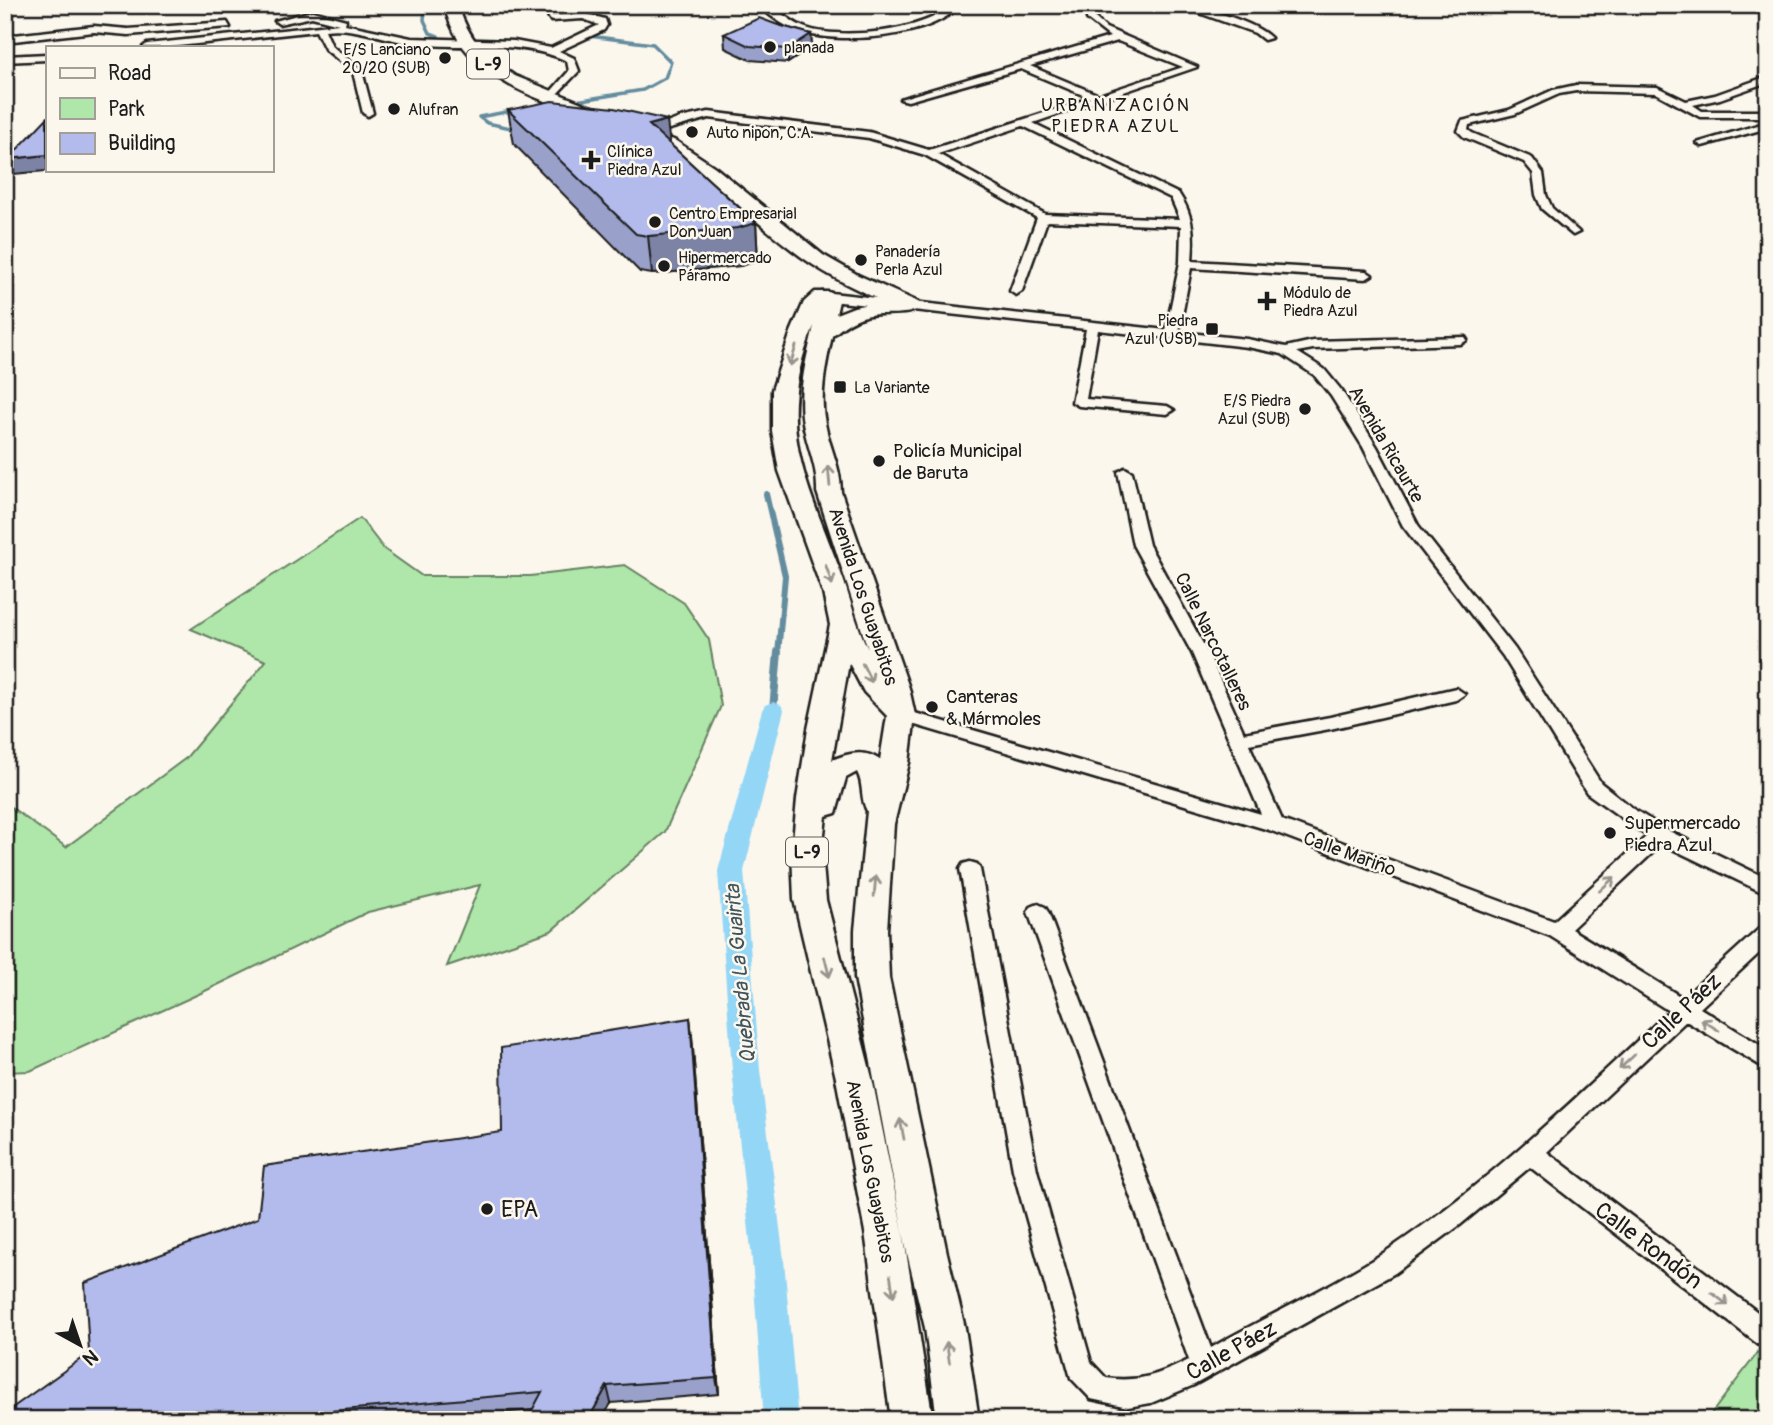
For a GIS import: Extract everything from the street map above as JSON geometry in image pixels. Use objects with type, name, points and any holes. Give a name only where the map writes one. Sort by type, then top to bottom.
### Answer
[{"type":"main road","name":"L-9","points":[[451,5],[455,22],[466,43],[502,74],[646,133],[704,164],[815,259],[858,283],[911,306]]},
{"type":"main road","name":"L-9","points":[[815,259],[822,274],[821,296]]},
{"type":"main road","name":"Avenida Los Guayabitos","points":[[912,1420],[879,1206],[854,1078],[810,900],[807,852],[822,729],[843,625],[835,593],[791,471],[783,431],[783,390],[801,332],[814,302],[821,296],[829,300],[812,400],[813,421],[831,474],[830,492],[895,688],[901,715],[894,763],[879,824],[871,930],[872,978],[927,1253],[945,1328],[958,1420]]},
{"type":"main road","points":[[822,333],[842,317],[858,311],[887,306],[911,306]]},
{"type":"main road","points":[[843,625],[874,686],[901,715]]},
{"type":"main road","name":"L-9","points":[[817,929],[819,844],[824,806],[834,773],[850,764],[871,766],[877,783],[879,824]]},
{"type":"street","points":[[762,5],[804,31],[843,35],[907,28],[939,20],[950,14],[956,5]]},
{"type":"street","points":[[929,153],[1192,67],[1103,30],[1091,19],[1091,13],[1098,5]]},
{"type":"street","points":[[1181,5],[1258,32],[1267,38]]},
{"type":"street","points":[[269,22],[319,14],[410,40],[516,45],[554,50],[571,60],[574,71],[552,96]]},
{"type":"street","points":[[551,18],[593,17],[602,21],[603,25],[601,29],[554,50]]},
{"type":"street","points":[[5,39],[94,29],[128,32],[232,25]]},
{"type":"street","points":[[155,46],[319,27],[356,26]]},
{"type":"street","points":[[319,27],[328,47],[357,71],[368,113]]},
{"type":"street","points":[[905,99],[1118,38]]},
{"type":"street","points":[[183,46],[210,39]]},
{"type":"street","points":[[5,59],[46,57]]},
{"type":"street","points":[[1022,66],[1099,98]]},
{"type":"street","points":[[1684,104],[1717,97],[1768,79]]},
{"type":"street","points":[[1573,232],[1547,209],[1535,166],[1528,160],[1468,135],[1463,131],[1465,124],[1512,112],[1568,88],[1643,88],[1667,93],[1700,114],[1768,114]]},
{"type":"street","points":[[646,133],[698,116],[720,116],[869,135],[929,153],[1044,218],[1188,223]]},
{"type":"street","points":[[1024,123],[1175,196],[1184,205],[1188,223],[1185,264],[1172,333]]},
{"type":"street","points":[[1702,143],[1768,125]]},
{"type":"street","points":[[5,173],[46,129]]},
{"type":"street","points":[[1016,291],[1044,218]]},
{"type":"street","points":[[1185,264],[1366,275]]},
{"type":"street","name":"Avenida Ricaurte","points":[[821,296],[1172,333],[1269,346],[1286,351],[1319,372],[1337,394],[1370,447],[1411,526],[1508,653],[1594,788],[1628,815],[1660,835],[1768,888]]},
{"type":"street","points":[[1093,326],[1079,402],[1167,410]]},
{"type":"street","points":[[1286,351],[1313,345],[1461,340]]},
{"type":"street","name":"Calle Narcotalleres","points":[[1125,472],[1141,545],[1200,653],[1275,825]]},
{"type":"street","points":[[1238,740],[1330,723],[1456,694]]},
{"type":"street","name":"Calle Mariño","points":[[901,715],[1275,825],[1557,930],[1768,1061]]},
{"type":"street","points":[[1557,930],[1660,835]]},
{"type":"street","name":"Calle Páez","points":[[970,869],[1025,1170],[1080,1369],[1100,1390],[1137,1393],[1179,1378],[1204,1365],[1343,1292],[1402,1255],[1505,1176],[1683,1008],[1768,933]]},
{"type":"street","points":[[1038,912],[1204,1365]]},
{"type":"street","name":"Calle Rondón","points":[[1530,1153],[1768,1336]]},
{"type":"green space","points":[[360,518],[384,549],[422,576],[530,576],[625,565],[684,603],[709,640],[721,706],[665,832],[551,931],[447,966],[480,885],[368,912],[203,992],[30,1071],[5,1072],[5,803],[66,847],[186,758],[266,661],[191,629]]},
{"type":"green space","points":[[1760,1350],[1768,1356],[1768,1420],[1718,1420],[1711,1414]]},
{"type":"building","points":[[759,18],[811,34],[788,49],[749,46],[724,34]]},
{"type":"building","points":[[552,101],[614,108],[667,120],[649,125],[756,223],[738,228],[648,236],[636,234],[508,110]]},
{"type":"building","points":[[46,119],[46,155],[8,159]]},
{"type":"building","name":"EPA","points":[[690,1018],[716,1378],[607,1386],[588,1420],[527,1420],[542,1392],[233,1420],[5,1420],[5,1413],[89,1353],[85,1283],[258,1218],[264,1166],[502,1132],[501,1048]]},
{"type":"waterway","name":"Quebrada La Guairita","points":[[425,5],[424,20],[430,33],[438,36]]},
{"type":"waterway","name":"Quebrada La Guairita","points":[[570,102],[643,90],[665,78],[671,62],[653,44],[589,36]]},
{"type":"waterway","name":"Quebrada La Guairita","points":[[517,110],[479,117],[487,123],[520,130]]},
{"type":"waterway","name":"Quebrada La Guairita","points":[[766,494],[785,576],[778,654]]},
{"type":"waterway","name":"Quebrada La Guairita","points":[[773,710],[778,652]]},
{"type":"waterway","name":"Quebrada La Guairita","points":[[773,710],[731,871],[746,1070],[768,1260],[781,1420]]},
{"type":"place","name":"planada","points":[[770,47]]},
{"type":"place","name":"E/S Lanciano 20/20 (SUB)","points":[[445,58]]},
{"type":"place","name":"Alufran","points":[[394,109]]},
{"type":"place","name":"Auto nipon, C.A.","points":[[692,132]]},
{"type":"place","name":"Clínica Piedra Azul","points":[[591,160]]},
{"type":"place","name":"Centro Empresarial Don Juan","points":[[655,222]]},
{"type":"place","name":"Panadería Perla Azul","points":[[861,260]]},
{"type":"place","name":"Hipermercado Páramo","points":[[664,266]]},
{"type":"place","name":"Módulo de Piedra Azul","points":[[1267,301]]},
{"type":"place","name":"Piedra Azul (USB)","points":[[1212,329]]},
{"type":"place","name":"La Variante","points":[[840,387]]},
{"type":"place","name":"E/S Piedra Azul (SUB)","points":[[1305,409]]},
{"type":"place","name":"Policía Municipal de Baruta","points":[[879,461]]},
{"type":"place","name":"Canteras & Mármoles","points":[[932,707]]},
{"type":"place","name":"Supermercado Piedra Azul","points":[[1610,833]]},
{"type":"place","name":"EPA","points":[[487,1209]]},
{"type":"district","name":"URBANIZACIÓN PIEDRA AZUL","points":[[1116,115]]}]
